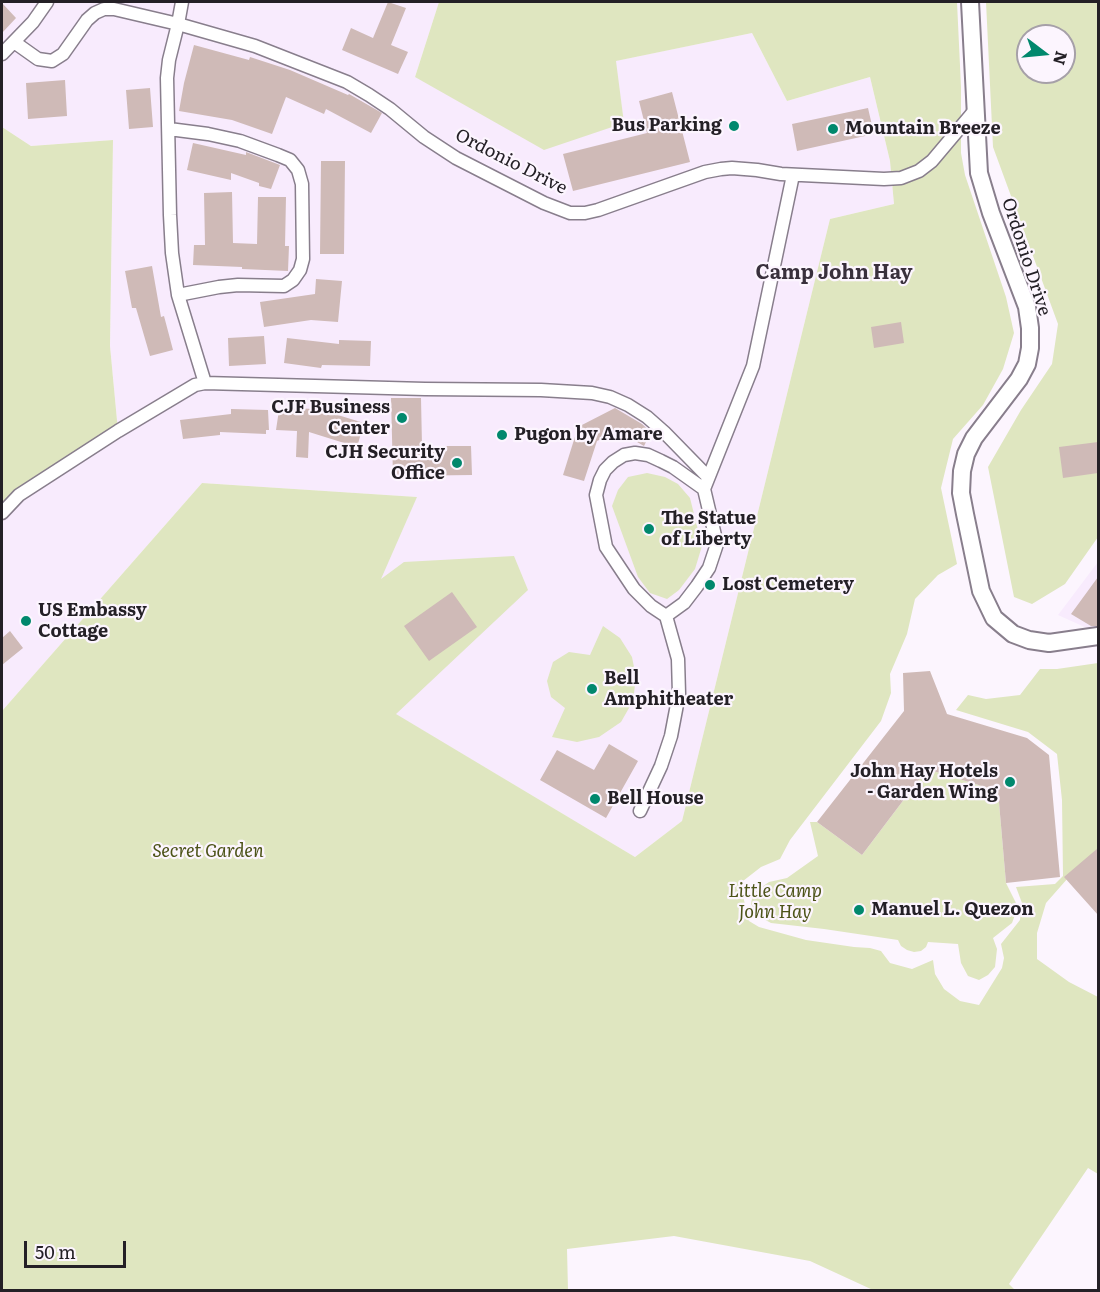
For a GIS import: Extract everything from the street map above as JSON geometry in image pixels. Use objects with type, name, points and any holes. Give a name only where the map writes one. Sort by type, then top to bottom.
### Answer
[{"type":"street","points":[[2,54],[42,11],[47,2]]},
{"type":"street","points":[[182,2],[167,78],[172,254],[178,295],[206,383]]},
{"type":"street","name":"Ordonio Drive","points":[[970,2],[979,173],[991,213],[1027,307],[1030,348],[1027,364],[1019,379],[974,438],[966,454],[962,471],[965,514],[981,591],[994,618],[1013,634],[1029,640],[1049,643],[1098,636]]},
{"type":"street","name":"Ordonio Drive","points":[[14,42],[38,58],[52,61],[63,54],[87,20],[95,13],[104,9],[114,9],[255,46],[347,82],[390,109],[424,137],[456,158],[544,203],[570,213],[598,210],[705,172],[732,168],[793,175],[901,178],[919,171],[932,161],[975,110]]},
{"type":"street","points":[[169,129],[240,141],[278,154],[290,160],[298,170],[302,184],[303,259],[300,270],[293,280],[284,286],[238,285],[178,295]]},
{"type":"street","name":"Ordonio Drive","points":[[945,145],[976,132]]},
{"type":"street","points":[[706,483],[753,366],[793,175]]},
{"type":"street","points":[[2,513],[19,495],[118,431],[195,385],[206,383],[592,393],[628,405],[647,417],[663,432],[706,483],[717,544],[709,568],[697,586],[684,603],[666,616]]},
{"type":"street","points":[[640,811],[665,756],[671,736],[679,694],[678,659],[666,616],[651,606],[634,589],[606,547],[596,495],[605,470],[624,455],[635,453],[648,456],[706,483]]},
{"type":"shaded area","points":[[2,2],[439,2],[415,77],[624,123],[615,61],[752,33],[787,101],[870,77],[890,161],[894,204],[830,219],[682,821],[635,857],[395,714],[351,644],[416,497],[202,483],[2,711],[2,513],[118,431],[110,346],[113,140],[31,146],[2,127]]},
{"type":"shaded area","points":[[1098,562],[1098,633],[1058,615]]},
{"type":"green space","name":"Secret Garden","points":[[439,2],[957,2],[961,153],[965,175],[1006,297],[1014,333],[1003,369],[983,405],[953,439],[941,488],[957,564],[938,575],[915,599],[907,634],[890,674],[891,693],[881,721],[790,840],[780,859],[761,867],[743,881],[743,896],[749,921],[759,927],[806,940],[881,951],[890,963],[912,969],[933,960],[935,974],[944,989],[960,1001],[979,1005],[1002,968],[1004,958],[1001,944],[1020,920],[1022,903],[1016,887],[1055,884],[1063,876],[1062,800],[1057,754],[1028,732],[956,710],[968,695],[986,699],[1020,695],[1040,669],[1098,663],[1098,848],[1046,903],[1037,933],[1037,959],[1069,982],[1098,997],[1098,1174],[1088,1168],[1009,1284],[1015,1290],[873,1290],[810,1261],[674,1236],[567,1249],[568,1290],[2,1290],[2,711],[202,483],[417,497],[381,579],[404,562],[514,556],[528,590],[396,714],[635,857],[682,821],[830,219],[894,204],[890,161],[870,77],[787,101],[752,33],[616,61],[624,123],[544,150],[415,77]]},
{"type":"green space","points":[[986,2],[1098,2],[1098,537],[1065,584],[1032,604],[1014,597],[988,467],[1021,410],[1052,364],[1058,324],[993,147]]},
{"type":"green space","points":[[2,127],[31,146],[113,140],[110,346],[118,431],[2,513]]},
{"type":"green space","points":[[647,473],[665,477],[678,484],[690,498],[702,546],[695,569],[679,590],[667,599],[650,593],[638,577],[612,506],[618,490],[628,477]]},
{"type":"green space","name":"Bell Amphitheater","points":[[603,626],[620,638],[632,657],[636,677],[633,701],[621,722],[599,737],[577,742],[552,737],[565,708],[551,697],[547,681],[553,662],[569,652],[590,655]]},
{"type":"green space","name":"Little Camp John Hay","points":[[927,769],[998,791],[1006,883],[1018,907],[1012,923],[993,938],[997,949],[995,967],[988,975],[979,980],[968,976],[961,963],[958,944],[928,942],[921,951],[914,952],[901,946],[898,940],[771,923],[758,916],[751,904],[753,893],[769,882],[787,878],[818,856],[810,822],[817,822],[862,855]]},
{"type":"building","points":[[388,2],[406,8],[391,45],[408,52],[398,74],[342,50],[351,28],[373,38]]},
{"type":"building","points":[[2,3],[16,18],[2,33]]},
{"type":"building","points":[[194,45],[249,60],[250,57],[290,70],[349,94],[382,113],[371,133],[326,109],[324,114],[286,97],[272,134],[232,120],[179,111]]},
{"type":"building","points":[[65,80],[67,116],[28,119],[26,83]]},
{"type":"building","points":[[150,88],[153,127],[129,129],[126,90]]},
{"type":"building","points":[[672,92],[690,162],[573,191],[563,154],[647,133],[639,101]]},
{"type":"building","name":"Mountain Breeze","points":[[868,108],[874,134],[797,151],[792,124]]},
{"type":"building","points":[[193,143],[246,155],[246,152],[280,165],[271,189],[231,173],[231,180],[187,170]]},
{"type":"building","points":[[321,161],[345,161],[344,254],[320,254]]},
{"type":"building","points":[[232,192],[233,243],[257,244],[258,197],[286,197],[285,246],[289,246],[288,271],[193,265],[194,245],[205,245],[204,193]]},
{"type":"building","points":[[152,266],[161,317],[164,316],[173,350],[150,356],[136,308],[132,308],[125,271]]},
{"type":"building","points":[[316,279],[342,281],[338,322],[311,320],[264,327],[260,302],[315,294]]},
{"type":"building","points":[[901,322],[904,343],[874,348],[871,327]]},
{"type":"building","points":[[264,336],[266,364],[229,366],[228,338]]},
{"type":"building","points":[[287,338],[339,344],[339,340],[371,341],[370,366],[322,365],[321,368],[284,363]]},
{"type":"building","points":[[391,398],[421,398],[422,446],[471,446],[472,475],[393,476]]},
{"type":"building","points":[[283,408],[318,409],[364,423],[357,447],[309,432],[308,458],[296,457],[297,431],[276,430],[279,410],[283,411]]},
{"type":"building","points":[[615,408],[651,432],[644,446],[618,431],[597,441],[584,481],[563,475],[578,427]]},
{"type":"building","points":[[231,409],[268,410],[269,430],[266,430],[266,434],[220,432],[220,435],[183,439],[180,420],[231,414]]},
{"type":"building","points":[[1098,442],[1098,473],[1063,478],[1059,447]]},
{"type":"building","points":[[1098,577],[1098,626],[1091,626],[1071,614]]},
{"type":"building","points":[[452,592],[477,627],[429,661],[404,626]]},
{"type":"building","points":[[10,631],[23,648],[2,665],[2,638]]},
{"type":"building","name":"John Hay Hotels - Garden Wing","points":[[930,671],[947,714],[1027,738],[1049,755],[1060,877],[1006,883],[998,791],[927,769],[862,855],[817,822],[904,711],[903,673]]},
{"type":"building","name":"Bell House","points":[[609,744],[638,761],[606,818],[540,780],[557,750],[594,770]]},
{"type":"building","points":[[1098,848],[1098,915],[1064,877]]},
{"type":"place","name":"Bus Parking","points":[[734,126]]},
{"type":"place","name":"Mountain Breeze","points":[[833,129]]},
{"type":"place","name":"CJF Business Center","points":[[402,418]]},
{"type":"place","name":"Pugon by Amare","points":[[502,435]]},
{"type":"place","name":"CJH Security Office","points":[[457,463]]},
{"type":"place","name":"The Statue of Liberty","points":[[649,529]]},
{"type":"place","name":"Lost Cemetery","points":[[710,585]]},
{"type":"place","name":"US Embassy Cottage","points":[[26,621]]},
{"type":"place","name":"Bell Amphitheater","points":[[592,689]]},
{"type":"place","name":"John Hay Hotels - Garden Wing","points":[[1010,782]]},
{"type":"place","name":"Bell House","points":[[595,799]]},
{"type":"place","name":"Manuel L. Quezon","points":[[859,910]]},
{"type":"district","name":"Camp John Hay","points":[[834,273]]}]
